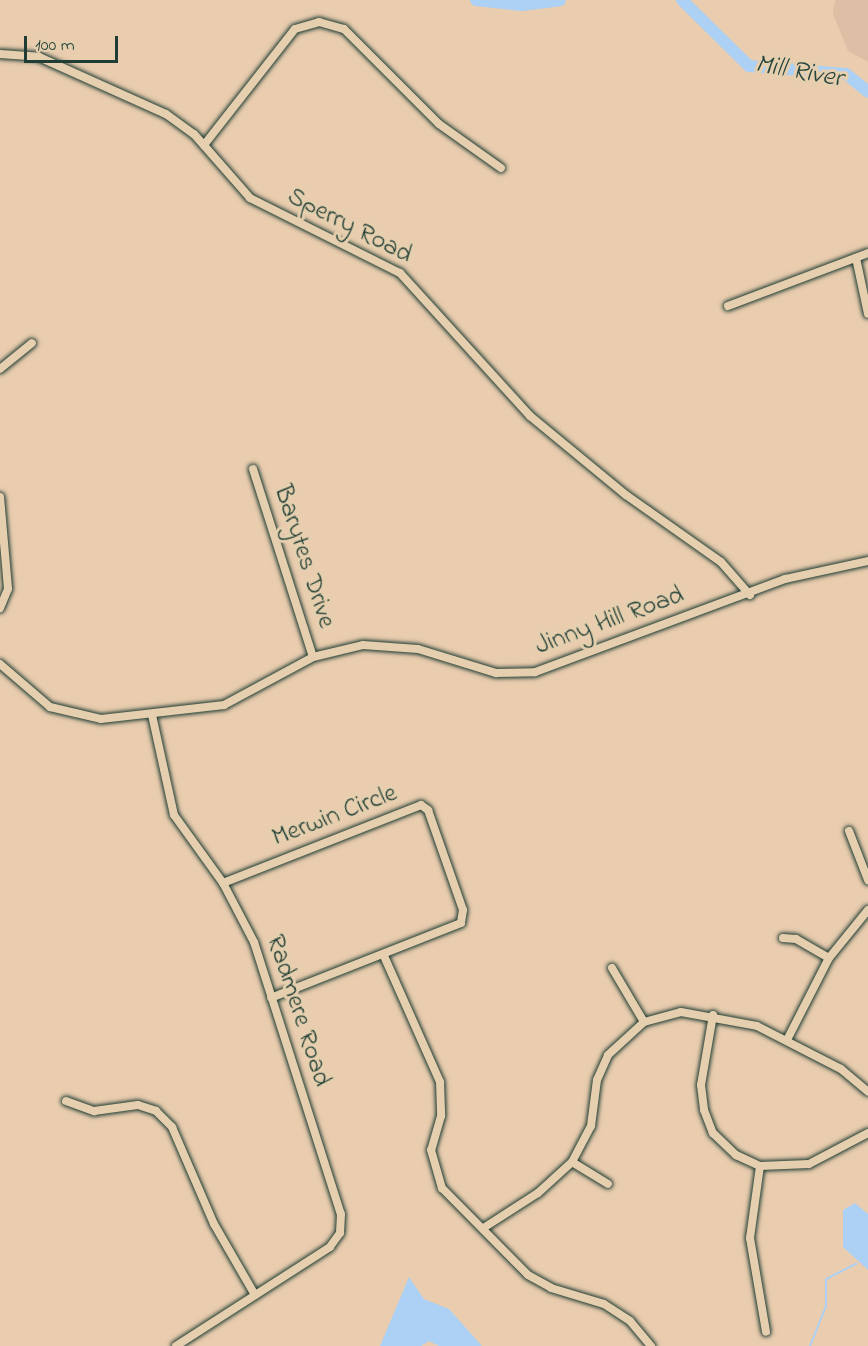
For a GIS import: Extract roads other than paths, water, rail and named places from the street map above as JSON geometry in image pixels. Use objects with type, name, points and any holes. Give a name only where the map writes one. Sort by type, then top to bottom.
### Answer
[{"type":"street","points":[[204,145],[295,29],[319,22],[344,29],[439,124],[501,168]]},
{"type":"street","name":"Sperry Road","points":[[0,54],[39,57],[145,103],[177,121],[204,145],[262,206],[374,258],[416,286],[524,410],[626,495],[721,562],[750,595]]},
{"type":"street","points":[[728,306],[868,253]]},
{"type":"street","points":[[856,258],[868,314]]},
{"type":"street","points":[[0,369],[32,343]]},
{"type":"street","name":"Barytes Drive","points":[[253,469],[313,657]]},
{"type":"street","points":[[0,497],[8,589],[0,608]]},
{"type":"street","name":"Jinny Hill Road","points":[[0,664],[43,702],[70,716],[152,715],[239,700],[313,657],[382,645],[418,649],[483,671],[535,672],[750,595],[798,574],[868,561]]},
{"type":"street","name":"Radmere Road","points":[[152,715],[174,815],[223,883],[254,942],[341,1214],[340,1233],[330,1247],[176,1346]]},
{"type":"street","name":"Merwin Circle","points":[[223,883],[426,807],[463,910],[461,923],[384,956],[271,998]]},
{"type":"street","points":[[849,831],[868,880]]},
{"type":"street","points":[[788,1038],[829,958],[868,910]]},
{"type":"street","points":[[783,938],[796,939],[829,958]]},
{"type":"street","points":[[384,956],[440,1082],[434,1170],[442,1188],[484,1227],[528,1275],[604,1304],[630,1321],[651,1346]]},
{"type":"street","points":[[612,968],[644,1022]]},
{"type":"street","points":[[484,1227],[538,1193],[572,1162],[591,1126],[597,1080],[608,1054],[644,1022],[681,1012],[713,1015],[788,1038],[868,1092]]},
{"type":"street","points":[[713,1015],[701,1085],[705,1110],[714,1132],[736,1155],[760,1166],[809,1164],[868,1133]]},
{"type":"street","points":[[66,1101],[94,1111],[138,1105],[156,1111],[172,1127],[214,1224],[255,1295]]},
{"type":"street","points":[[572,1162],[608,1184]]},
{"type":"street","points":[[760,1166],[750,1238],[766,1332]]},
{"type":"water","points":[[855,1203],[868,1214],[868,1270],[843,1247],[843,1210]]},
{"type":"water","points":[[409,1277],[424,1299],[449,1309],[482,1346],[439,1346],[429,1341],[421,1346],[380,1346]]},
{"type":"waterway","name":"Mill River","points":[[476,0],[522,5],[560,0]]},
{"type":"waterway","name":"Mill River","points":[[682,0],[749,66],[846,74],[868,92]]},
{"type":"waterway","points":[[810,1346],[826,1306],[826,1279],[856,1264]]}]
